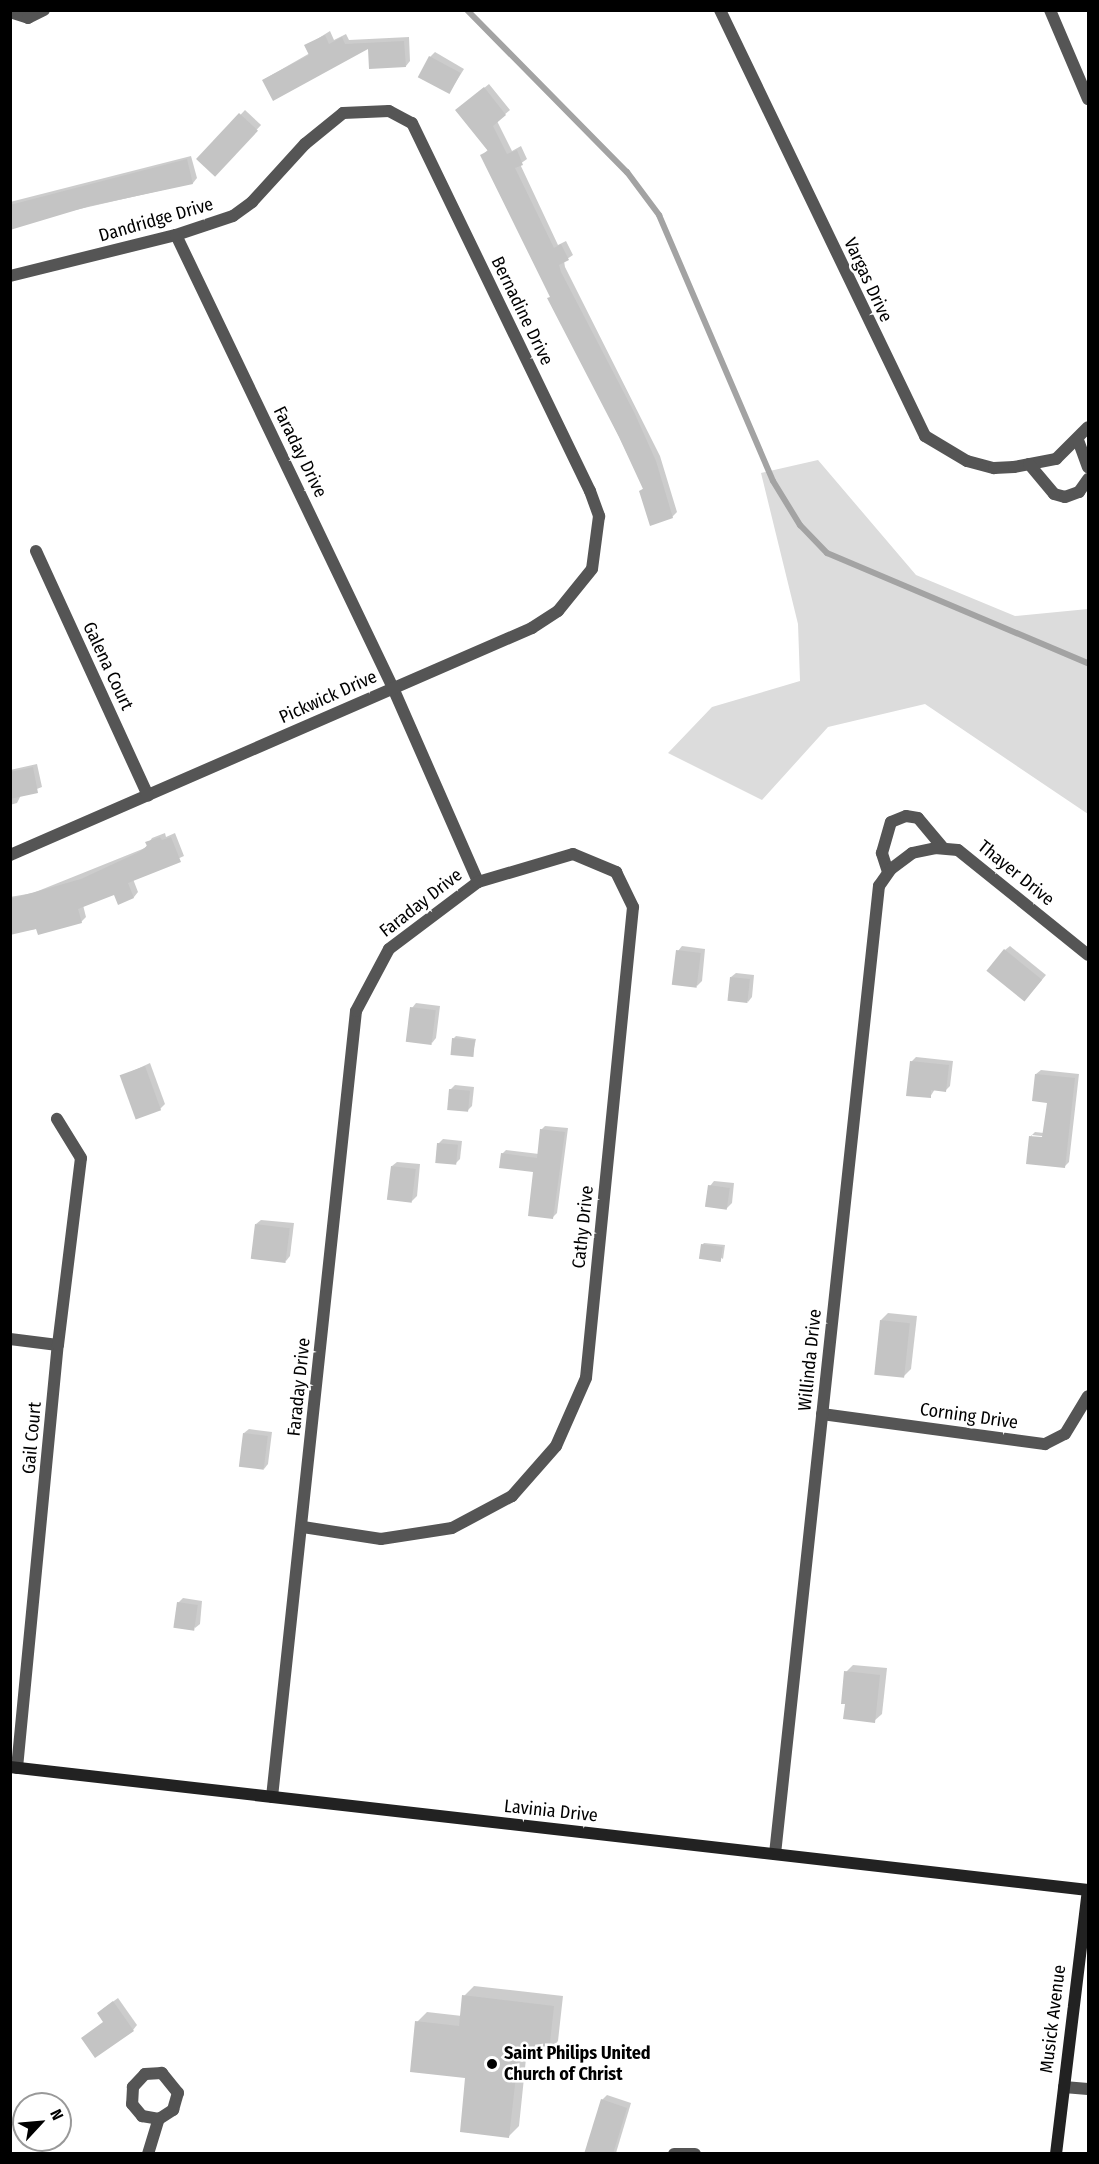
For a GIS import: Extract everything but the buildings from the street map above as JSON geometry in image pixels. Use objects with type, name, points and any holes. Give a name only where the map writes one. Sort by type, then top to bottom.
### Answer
[{"type":"street","points":[[10,12],[28,18],[44,10]]},
{"type":"street","name":"Vargas Drive","points":[[720,10],[925,436],[967,461],[994,468],[1056,459],[1078,440]]},
{"type":"street","points":[[1050,10],[1089,99]]},
{"type":"street","name":"Dandridge Drive","points":[[10,276],[176,236],[233,216],[252,202],[305,144],[344,113],[389,111],[412,123]]},
{"type":"street","name":"Bernadine Drive","points":[[412,123],[591,491],[599,516]]},
{"type":"street","name":"Faraday Drive","points":[[176,236],[393,688],[478,882],[389,949],[356,1011],[303,1527],[272,1797]]},
{"type":"street","points":[[1089,427],[1078,440],[1089,467]]},
{"type":"street","points":[[1029,464],[1054,494],[1065,497],[1079,492],[1089,479]]},
{"type":"street","name":"Pickwick Drive","points":[[10,855],[532,628],[558,611],[592,569],[599,516]]},
{"type":"street","name":"Galena Court","points":[[36,551],[148,796]]},
{"type":"street","name":"Willinda Drive","points":[[775,1854],[879,886],[888,872],[882,853],[891,822],[906,816],[918,818],[944,848]]},
{"type":"street","points":[[888,872],[912,853],[944,848]]},
{"type":"street","name":"Thayer Drive","points":[[944,848],[958,850],[1089,955]]},
{"type":"street","name":"Cathy Drive","points":[[303,1527],[381,1539],[452,1528],[512,1496],[556,1446],[586,1378],[633,908],[616,872],[573,854],[478,882]]},
{"type":"street","name":"Gail Court","points":[[14,1767],[58,1345],[81,1158],[57,1119]]},
{"type":"street","points":[[10,1339],[58,1345]]},
{"type":"street","name":"Corning Drive","points":[[822,1414],[1044,1444],[1065,1434],[1089,1396]]},
{"type":"street","name":"Lavinia Drive","points":[[14,1767],[1088,1890]]},
{"type":"street","name":"Musick Avenue","points":[[1056,2154],[1088,1890]]},
{"type":"street","points":[[1064,2086],[1089,2090]]},
{"type":"street","points":[[148,2154],[159,2119]]},
{"type":"street","points":[[674,2154],[695,2154]]},
{"type":"shaded area","points":[[818,460],[916,575],[1015,616],[1088,609],[1088,814],[925,704],[828,727],[762,800],[668,753],[712,707],[800,681],[798,624],[761,473]]},
{"type":"waterway","points":[[467,10],[627,172],[659,215],[773,481],[800,525],[827,553],[1088,663]]},
{"type":"place","name":"Saint Philips United Church of Christ","points":[[492,2064]]}]
